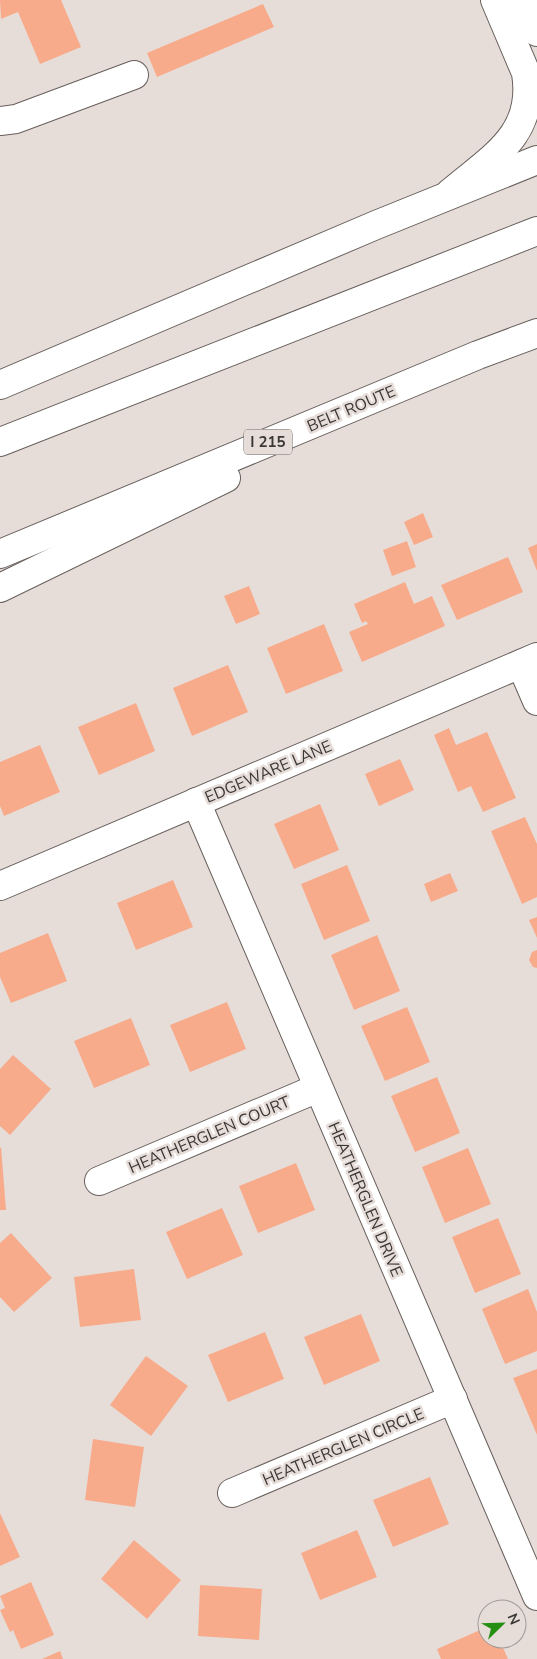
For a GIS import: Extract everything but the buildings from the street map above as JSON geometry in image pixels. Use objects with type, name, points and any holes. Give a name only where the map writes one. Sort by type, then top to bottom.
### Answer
[{"type":"main road","points":[[446,196],[510,142],[519,128],[525,112],[528,86],[526,73],[495,0]]},
{"type":"main road","points":[[523,0],[537,32]]},
{"type":"main road","points":[[0,120],[16,119],[134,74]]},
{"type":"main road","points":[[0,385],[446,196],[537,160]]},
{"type":"main road","points":[[0,442],[537,231]]},
{"type":"main road","name":"BELT ROUTE","points":[[0,554],[478,355],[537,333]]},
{"type":"main road","points":[[0,588],[478,355]]},
{"type":"main road","points":[[529,660],[537,701]]},
{"type":"main road","name":"EDGEWARE LANE","points":[[0,886],[529,660]]},
{"type":"main road","name":"HEATHERGLEN DRIVE","points":[[196,802],[537,1596]]},
{"type":"main road","name":"HEATHERGLEN COURT","points":[[99,1181],[318,1088]]},
{"type":"main road","name":"HEATHERGLEN CIRCLE","points":[[232,1493],[453,1399]]}]
